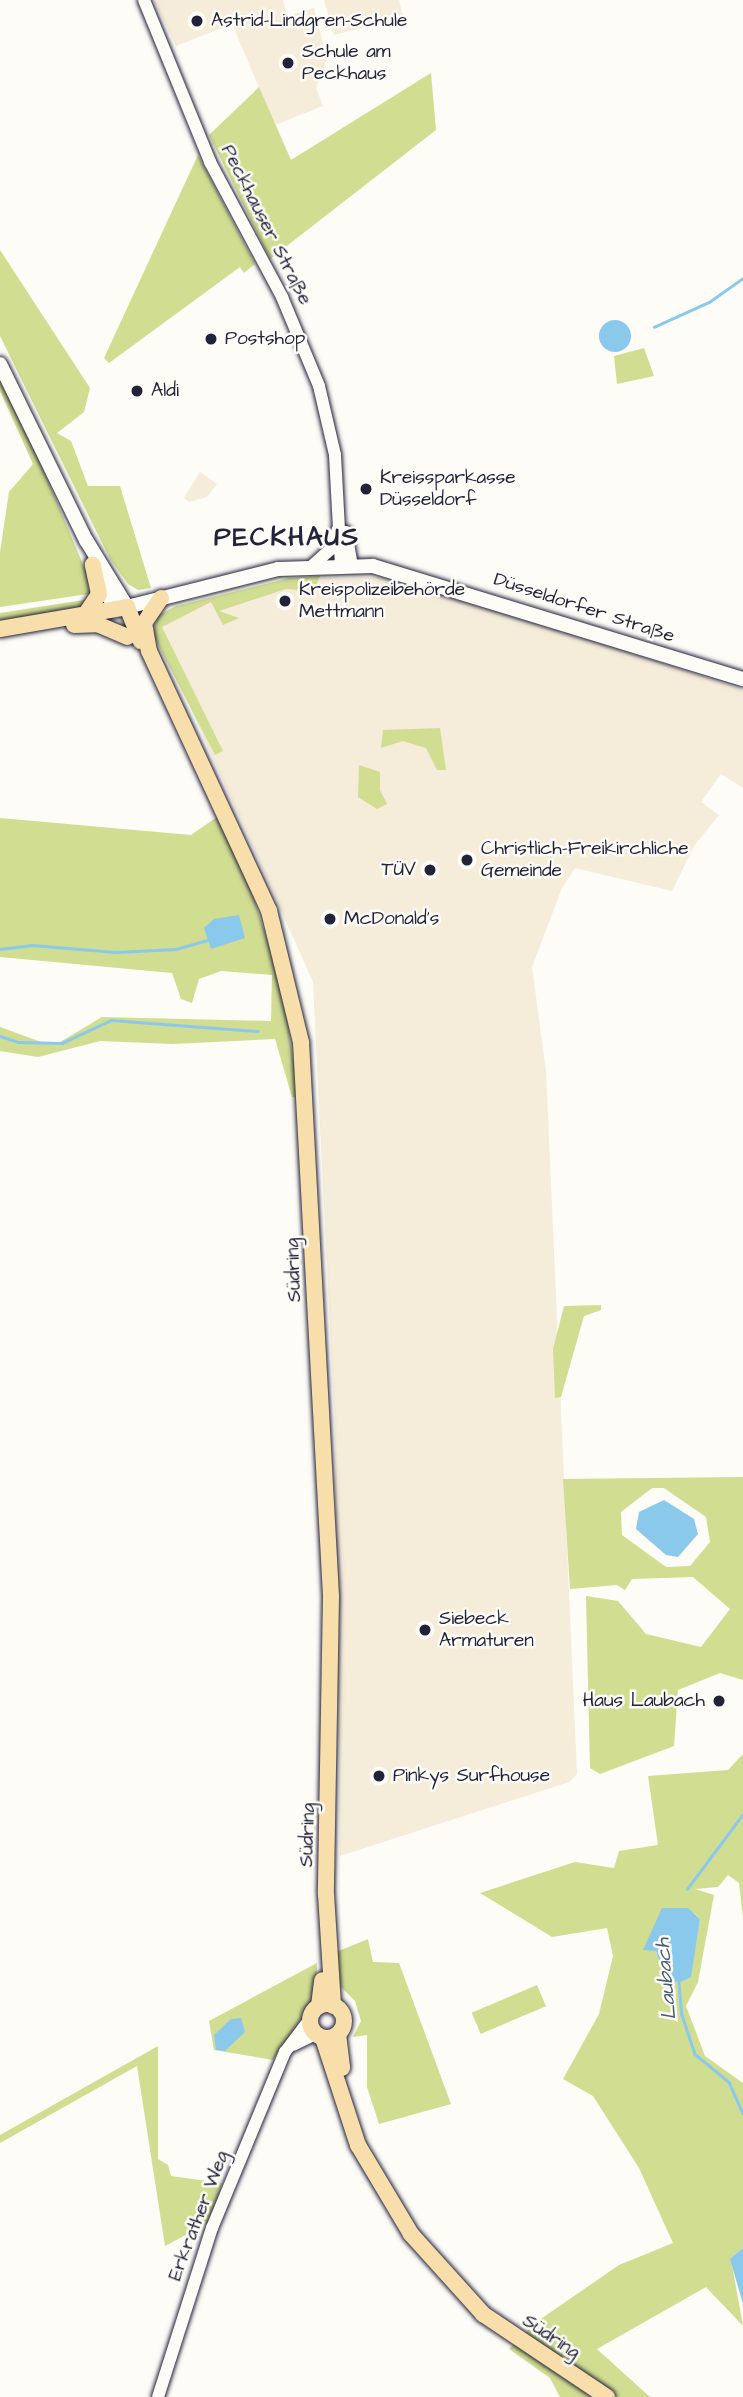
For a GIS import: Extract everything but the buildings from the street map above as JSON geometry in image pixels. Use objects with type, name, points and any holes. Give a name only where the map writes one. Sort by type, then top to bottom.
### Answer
[{"type":"main road","points":[[0,364],[121,608]]},
{"type":"main road","points":[[85,615],[99,594],[86,540]]},
{"type":"main road","points":[[93,565],[121,608]]},
{"type":"main road","name":"Düsseldorfer Straße","points":[[0,629],[121,608],[225,579],[313,565],[347,565],[409,573],[743,680]]},
{"type":"main road","points":[[149,651],[144,623],[161,598]]},
{"type":"main road","name":"Südring","points":[[121,608],[127,637],[156,674]]},
{"type":"main road","name":"Südring","points":[[121,608],[149,651],[156,674],[269,911],[301,1042],[331,1596],[323,2023],[344,2113],[375,2174],[411,2234],[452,2284],[520,2343],[607,2397]]},
{"type":"main road","points":[[40,623],[97,624],[127,637]]},
{"type":"street","name":"Peckhauser Straße","points":[[144,0],[210,162],[305,346],[328,412],[347,565]]},
{"type":"street","points":[[313,565],[333,547],[341,515]]},
{"type":"street","name":"Erkrather Weg","points":[[158,2397],[212,2228],[285,2052],[323,2023]]},
{"type":"shaded area","name":"Schule am Peckhaus","points":[[154,0],[283,0],[287,16],[314,8],[327,59],[316,88],[323,106],[275,125],[232,24],[176,46]]},
{"type":"shaded area","points":[[324,0],[399,0],[403,17],[334,35]]},
{"type":"shaded area","points":[[200,472],[217,484],[207,497],[189,502],[184,498]]},
{"type":"shaded area","points":[[382,577],[448,592],[743,690],[743,788],[721,774],[701,802],[719,815],[694,846],[672,891],[575,868],[562,888],[532,967],[546,1071],[577,1774],[569,1782],[340,1856],[335,1431],[313,982],[154,626],[209,601],[298,578]]},
{"type":"green space","points":[[431,73],[436,130],[270,259],[209,135],[259,87],[291,160]]},
{"type":"green space","points":[[198,155],[255,264],[244,273],[240,267],[109,363],[104,358]]},
{"type":"green space","points":[[0,250],[90,388],[84,412],[57,433],[71,441],[88,486],[120,486],[151,588],[138,590],[128,584],[110,559],[0,336]]},
{"type":"green space","points":[[644,348],[654,376],[617,384],[614,356]]},
{"type":"green space","points":[[0,376],[38,457],[95,593],[0,607],[0,552],[9,492],[33,464],[0,391]]},
{"type":"green space","points":[[320,576],[314,591],[286,589],[219,611],[239,618],[223,625],[211,602],[162,627],[223,751],[215,755],[153,635],[157,616],[176,606],[289,578]]},
{"type":"green space","points":[[90,599],[88,606],[0,622],[0,613]]},
{"type":"green space","points":[[440,728],[446,770],[437,770],[426,748],[403,741],[381,748],[383,730]]},
{"type":"green space","points":[[359,765],[380,772],[380,790],[387,804],[377,809],[358,797]]},
{"type":"green space","points":[[217,817],[249,883],[283,990],[299,1098],[292,1097],[275,1039],[173,1044],[100,1041],[38,1057],[0,1051],[0,1027],[44,1043],[60,1042],[102,1017],[271,1021],[272,975],[221,971],[199,979],[192,1003],[181,999],[172,973],[0,957],[0,818],[191,835]]},
{"type":"green space","points":[[601,1305],[601,1310],[584,1316],[561,1397],[555,1398],[553,1349],[564,1306]]},
{"type":"green space","points":[[743,1477],[743,1680],[720,1673],[678,1690],[674,1746],[600,1774],[590,1768],[586,1596],[618,1601],[646,1634],[701,1647],[730,1609],[693,1577],[632,1579],[625,1590],[617,1585],[570,1589],[563,1479]],"holes":[[[652,1488],[664,1488],[706,1517],[710,1542],[690,1566],[666,1567],[622,1535],[621,1512]]]},
{"type":"green space","points":[[743,1754],[743,1918],[739,1883],[728,1875],[718,1887],[695,1889],[714,1895],[698,1982],[686,2006],[705,2056],[743,2083],[743,2248],[731,2259],[743,2326],[706,2287],[597,2349],[650,2397],[560,2397],[550,2378],[509,2349],[535,2323],[619,2265],[673,2243],[639,2168],[593,2096],[563,2079],[599,2014],[613,1956],[607,1928],[552,1937],[480,1893],[575,1862],[614,1868],[619,1851],[658,1845],[648,1776],[728,1770]],"holes":[[[694,1913],[700,1919],[690,1977],[679,1983],[664,1979],[656,1951]]]},
{"type":"green space","points":[[368,1939],[373,1962],[399,1963],[451,2104],[379,2124],[367,2087],[367,2035],[353,2037],[361,2021],[355,2001],[337,1983],[336,1952]]},
{"type":"green space","points":[[317,1963],[316,2003],[273,2060],[214,2050],[209,2021]]},
{"type":"green space","points":[[537,1985],[546,2006],[481,2034],[472,2013]]},
{"type":"green space","points":[[158,2046],[158,2159],[168,2165],[171,2176],[222,2183],[210,2222],[165,2246],[137,2066],[0,2143],[0,2135]]},
{"type":"water","points":[[615,320],[626,325],[631,336],[626,347],[615,352],[604,347],[599,336],[604,325]]},
{"type":"water","points":[[239,915],[245,938],[211,949],[204,928],[214,919]]},
{"type":"water","points":[[664,1500],[694,1519],[698,1534],[678,1557],[666,1555],[636,1529],[639,1512]]},
{"type":"water","points":[[662,1908],[688,1908],[700,1919],[691,1977],[679,1983],[664,1979],[656,1951],[643,1950]]},
{"type":"water","points":[[241,2018],[245,2032],[225,2051],[216,2050],[214,2035],[231,2019]]},
{"type":"water","points":[[743,2248],[743,2304],[730,2259]]},
{"type":"waterway","points":[[654,327],[709,302],[743,278]]},
{"type":"waterway","points":[[0,949],[32,945],[116,952],[176,949],[207,940]]},
{"type":"waterway","points":[[0,1036],[19,1042],[62,1043],[111,1020],[258,1031]]},
{"type":"waterway","name":"Laubach","points":[[687,1889],[743,1814]]},
{"type":"waterway","name":"Laubach","points":[[679,1983],[682,2015],[695,2054],[729,2082],[743,2113]]},
{"type":"place","name":"Astrid-Lindgren-Schule","points":[[197,21]]},
{"type":"place","name":"Schule am Peckhaus","points":[[288,63]]},
{"type":"place","name":"Postshop","points":[[211,339]]},
{"type":"place","name":"Aldi","points":[[137,391]]},
{"type":"place","name":"Kreissparkasse Düsseldorf","points":[[366,489]]},
{"type":"place","name":"Kreispolizeibehörde Mettmann","points":[[285,601]]},
{"type":"place","name":"Christlich-Freikirchliche Gemeinde","points":[[467,860]]},
{"type":"place","name":"TÜV","points":[[430,870]]},
{"type":"place","name":"McDonald's","points":[[330,919]]},
{"type":"place","name":"Siebeck Armaturen","points":[[425,1630]]},
{"type":"place","name":"Haus Laubach","points":[[719,1701]]},
{"type":"place","name":"Pinkys Surfhouse","points":[[379,1776]]},
{"type":"district","name":"PECKHAUS","points":[[287,538]]}]
